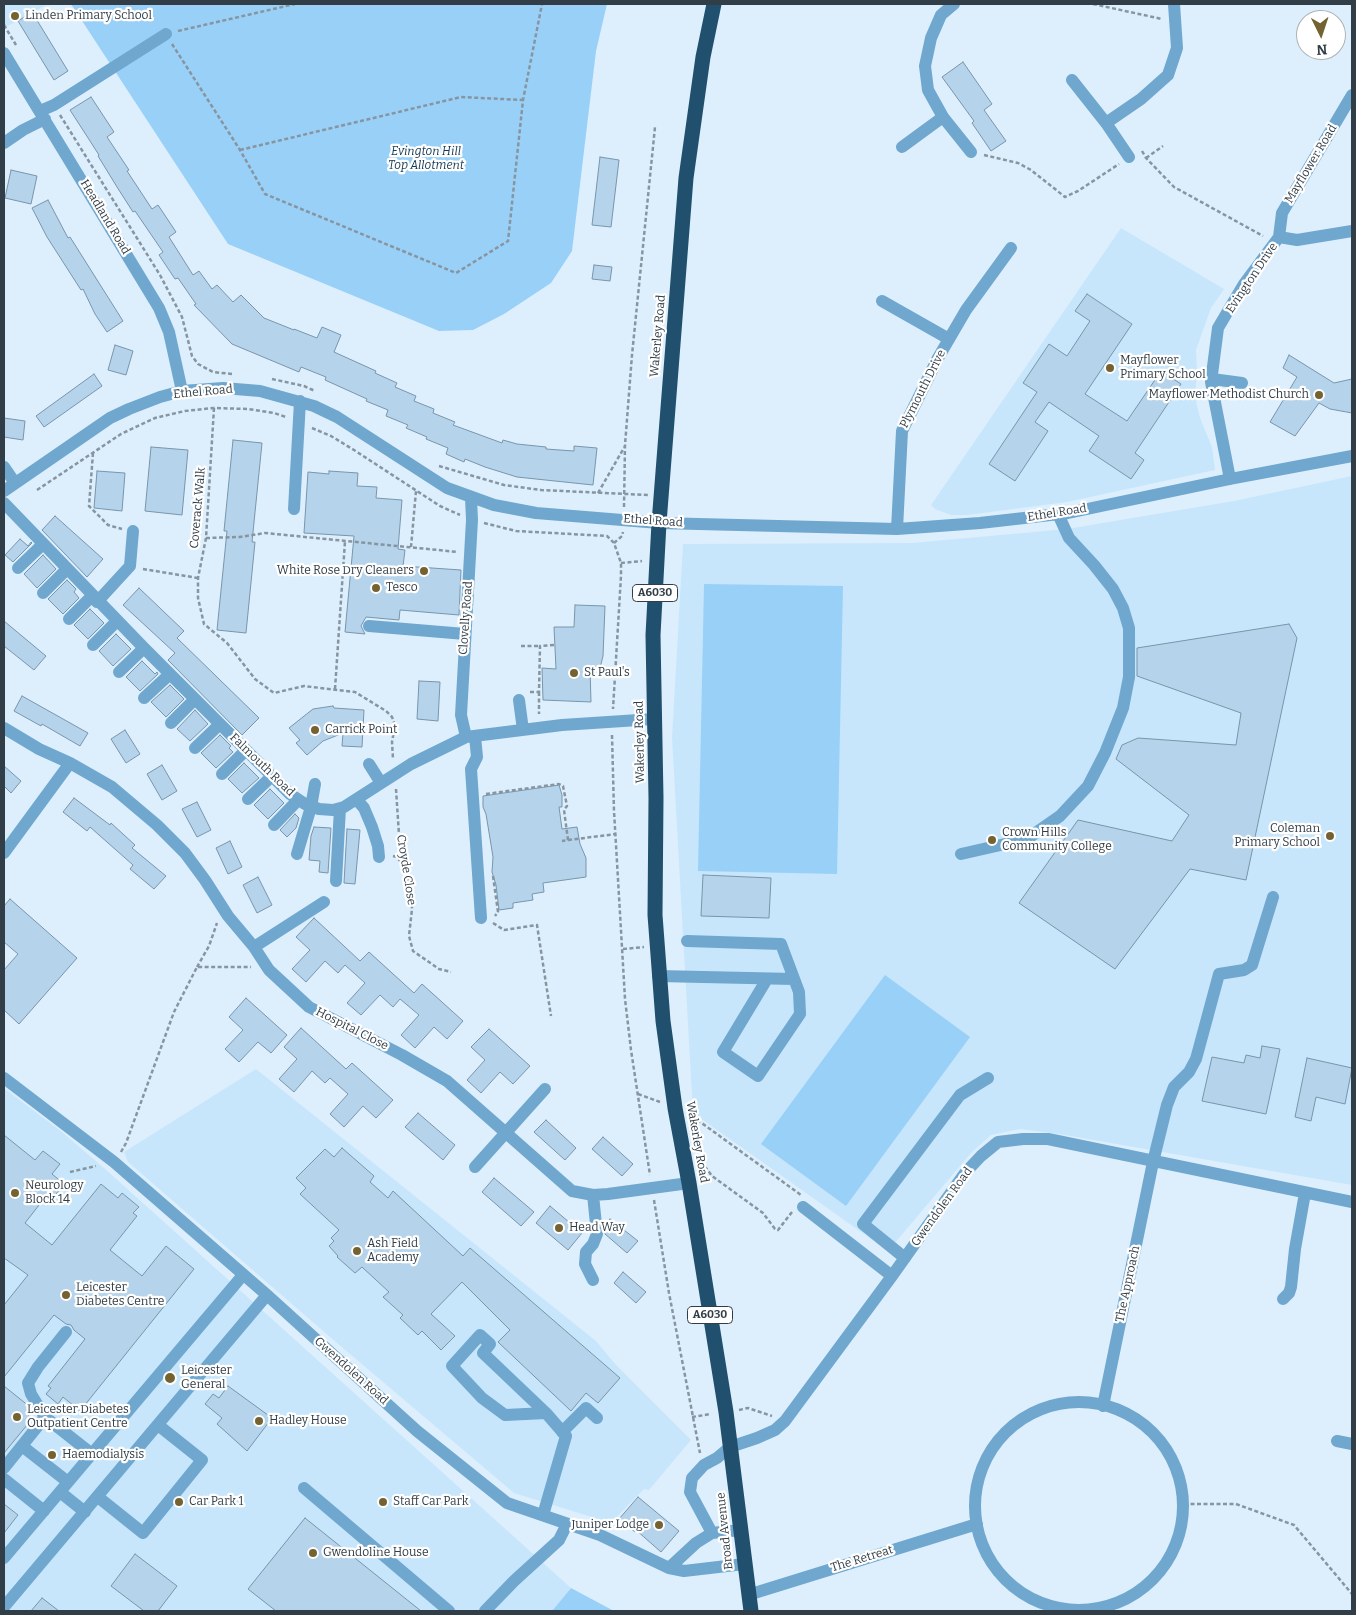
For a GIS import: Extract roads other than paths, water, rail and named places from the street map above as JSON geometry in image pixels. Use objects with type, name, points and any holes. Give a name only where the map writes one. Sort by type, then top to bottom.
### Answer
[{"type":"highway","name":"Wakerley Road","points":[[714,4],[703,57],[686,178],[659,522],[653,635],[656,798],[655,915],[662,1021],[726,1412],[730,1447]]},
{"type":"highway","name":"Broad Avenue","points":[[730,1447],[751,1611]]},
{"type":"street","points":[[954,4],[941,15],[930,38],[925,66],[928,90],[943,117],[971,152]]},
{"type":"street","points":[[1106,123],[1141,99],[1168,75],[1177,48],[1174,4]]},
{"type":"street","points":[[4,143],[54,105],[166,34]]},
{"type":"street","name":"Headland Road","points":[[4,52],[159,308],[169,332],[182,391]]},
{"type":"street","points":[[1072,80],[1106,123],[1129,157]]},
{"type":"street","name":"Mayflower Road","points":[[1277,240],[1282,212],[1352,95]]},
{"type":"street","points":[[902,146],[943,117]]},
{"type":"street","name":"Evington Drive","points":[[1230,478],[1212,379],[1218,328],[1244,284],[1277,240],[1297,240],[1352,231]]},
{"type":"street","name":"Plymouth Drive","points":[[897,530],[902,431],[966,310],[1011,248]]},
{"type":"street","name":"Plymouth Drive","points":[[882,301],[949,339]]},
{"type":"street","points":[[1212,379],[1242,383]]},
{"type":"street","name":"Ethel Road","points":[[4,491],[110,418],[160,397],[182,391],[222,388],[260,391],[314,406],[337,417],[447,488],[471,498],[494,505],[536,513],[624,520],[897,530],[980,523],[1058,514],[1230,478],[1352,456]]},
{"type":"street","points":[[294,510],[300,401]]},
{"type":"street","points":[[4,467],[15,483]]},
{"type":"street","name":"Clovelly Road","points":[[471,498],[472,520],[465,634],[458,662],[461,715],[477,757],[471,769],[482,918]]},
{"type":"street","name":"Falmouth Road","points":[[4,503],[95,599],[272,776],[298,800],[311,807],[333,810],[340,808],[357,800],[381,783],[435,752],[470,737],[540,728],[654,719]]},
{"type":"street","points":[[961,854],[1028,840],[1060,816],[1088,786],[1105,753],[1123,708],[1129,677],[1129,628],[1123,608],[1113,589],[1069,538],[1058,514]]},
{"type":"street","points":[[69,619],[95,599],[130,566],[133,531]]},
{"type":"street","points":[[18,568],[43,544]]},
{"type":"street","points":[[43,593],[67,569]]},
{"type":"street","points":[[93,645],[117,621]]},
{"type":"street","points":[[369,626],[465,634]]},
{"type":"street","points":[[119,672],[144,648]]},
{"type":"street","points":[[144,698],[170,674]]},
{"type":"street","points":[[523,730],[524,696]]},
{"type":"street","points":[[171,723],[195,699]]},
{"type":"street","points":[[196,748],[220,724]]},
{"type":"street","name":"Hospital Close","points":[[4,728],[39,749],[70,763],[112,787],[157,825],[185,853],[268,968],[309,1007],[402,1054],[447,1080],[572,1191],[593,1195],[689,1183]]},
{"type":"street","points":[[222,774],[246,750]]},
{"type":"street","points":[[4,853],[70,763]]},
{"type":"street","points":[[368,764],[381,783]]},
{"type":"street","points":[[248,800],[272,776]]},
{"type":"street","points":[[298,854],[311,807],[314,784]]},
{"type":"street","points":[[274,825],[298,800]]},
{"type":"street","name":"Croyde Close","points":[[357,800],[364,808],[372,827],[378,846],[379,857]]},
{"type":"street","points":[[336,881],[340,808]]},
{"type":"street","name":"The Approach","points":[[1103,1406],[1153,1162],[1167,1104],[1174,1087],[1189,1072],[1196,1060],[1219,974],[1244,970],[1252,965],[1273,897]]},
{"type":"street","points":[[254,947],[324,902]]},
{"type":"street","points":[[686,941],[781,944],[799,992],[800,1014],[758,1076],[724,1052],[767,978]]},
{"type":"street","points":[[658,976],[794,979]]},
{"type":"street","name":"Gwendolen Road","points":[[4,1078],[114,1162],[268,1295],[417,1431],[507,1503],[600,1535],[669,1568],[684,1571],[744,1564]]},
{"type":"street","points":[[905,1258],[863,1224],[960,1095],[988,1078]]},
{"type":"street","points":[[475,1167],[545,1089]]},
{"type":"street","name":"Gwendolen Road","points":[[712,1533],[690,1492],[692,1478],[702,1467],[730,1447],[775,1430],[785,1420],[892,1276],[965,1173],[998,1142],[1048,1139],[1352,1202]]},
{"type":"street","points":[[1282,1299],[1291,1287],[1295,1249],[1305,1193]]},
{"type":"street","points":[[593,1195],[597,1234],[593,1244],[586,1252],[585,1264],[593,1280]]},
{"type":"street","points":[[803,1207],[892,1276]]},
{"type":"street","points":[[4,1558],[243,1275]]},
{"type":"street","points":[[4,1607],[268,1295]]},
{"type":"street","points":[[66,1332],[38,1367],[28,1383],[31,1394],[45,1417],[92,1454]]},
{"type":"street","points":[[543,1515],[566,1436],[546,1413],[483,1353],[490,1344],[480,1335],[452,1366],[482,1398],[505,1415],[546,1413]]},
{"type":"street","points":[[1094,1402],[1103,1406],[1139,1420],[1174,1461],[1184,1504],[1178,1543],[1164,1568],[1138,1593],[1100,1609],[1063,1610],[1031,1599],[1002,1577],[978,1533],[974,1509],[980,1473],[1001,1436],[1030,1414],[1057,1404],[1094,1402]]},
{"type":"street","points":[[562,1432],[586,1408],[597,1418]]},
{"type":"street","points":[[4,1468],[45,1417]]},
{"type":"street","points":[[98,1497],[143,1533],[202,1460],[158,1425]]},
{"type":"street","points":[[1337,1441],[1352,1444]]},
{"type":"street","points":[[22,1446],[64,1487],[85,1512]]},
{"type":"street","points":[[4,1479],[44,1511]]},
{"type":"street","points":[[304,1488],[449,1611]]},
{"type":"street","points":[[485,1611],[514,1581],[559,1540],[567,1524]]},
{"type":"street","name":"The Retreat","points":[[748,1595],[977,1524]]},
{"type":"street","points":[[669,1568],[696,1543],[712,1533],[741,1530]]},
{"type":"place","name":"Linden Primary School","points":[[15,16]]},
{"type":"place","name":"Mayflower Primary School","points":[[1110,368]]},
{"type":"place","name":"Mayflower Methodist Church","points":[[1319,395]]},
{"type":"place","name":"White Rose Dry Cleaners","points":[[424,571]]},
{"type":"place","name":"Tesco","points":[[376,588]]},
{"type":"place","name":"St Paul's","points":[[574,673]]},
{"type":"place","name":"Carrick Point","points":[[315,730]]},
{"type":"place","name":"Coleman Primary School","points":[[1330,836]]},
{"type":"place","name":"Crown Hills Community College","points":[[992,840]]},
{"type":"place","name":"Neurology Block 14","points":[[15,1193]]},
{"type":"place","name":"Head Way","points":[[559,1228]]},
{"type":"place","name":"Ash Field Academy","points":[[357,1251]]},
{"type":"place","name":"Leicester Diabetes Centre","points":[[66,1295]]},
{"type":"place","name":"Leicester General","points":[[170,1378]]},
{"type":"place","name":"Leicester Diabetes Outpatient Centre","points":[[17,1417]]},
{"type":"place","name":"Hadley House","points":[[259,1421]]},
{"type":"place","name":"Haemodialysis","points":[[52,1455]]},
{"type":"place","name":"Car Park 1","points":[[179,1502]]},
{"type":"place","name":"Staff Car Park","points":[[383,1502]]},
{"type":"place","name":"Juniper Lodge","points":[[659,1525]]},
{"type":"place","name":"Gwendoline House","points":[[313,1553]]},
{"type":"park label","name":"Evington Hill Top Allotment","points":[[426,159]]}]
